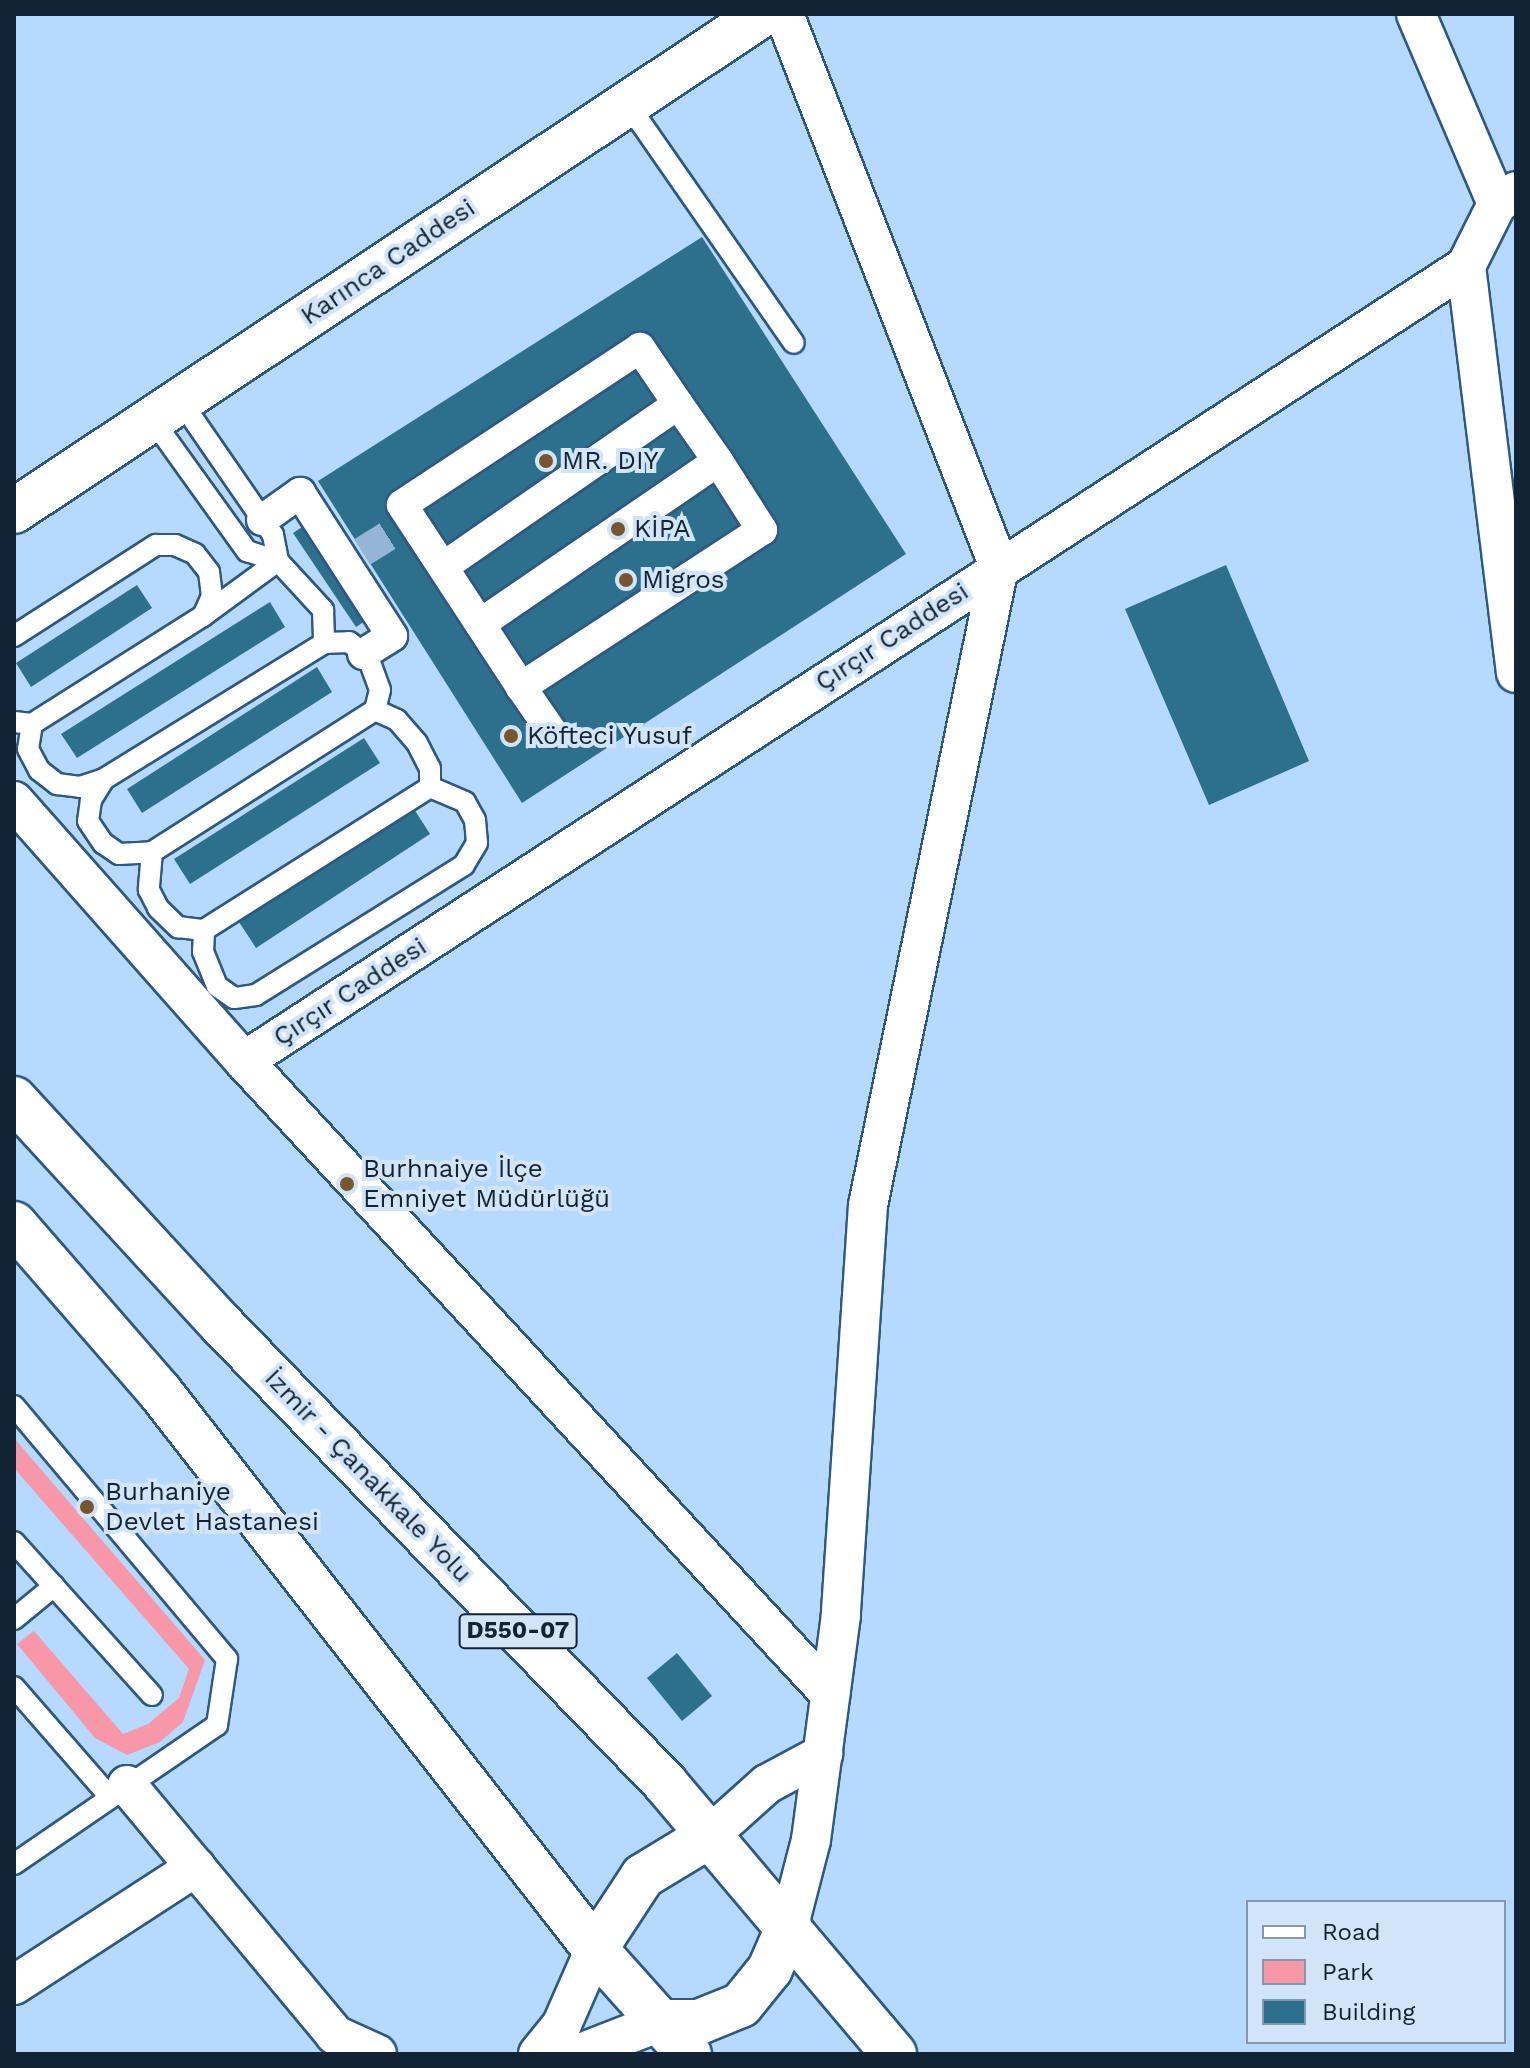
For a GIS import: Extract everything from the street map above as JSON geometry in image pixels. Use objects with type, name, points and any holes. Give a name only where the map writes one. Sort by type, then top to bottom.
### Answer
[{"type":"main road","name":"Karınca Caddesi","points":[[14,511],[763,14]]},
{"type":"main road","name":"İzmir - Çanakkale Yolu","points":[[14,1099],[665,1783],[789,1925],[894,2054]]},
{"type":"main road","points":[[14,1224],[160,1392],[595,1949],[689,2054]]},
{"type":"main road","points":[[595,1949],[643,1876],[709,1836]]},
{"type":"main road","points":[[660,2022],[699,2022],[741,2005],[770,1969],[789,1925]]},
{"type":"street","points":[[784,14],[999,567],[868,1205],[841,1615],[811,1840],[789,1925]]},
{"type":"street","points":[[1416,14],[1507,198],[1466,266],[1516,673]]},
{"type":"street","name":"Çırçır Caddesi","points":[[244,1061],[1466,266]]},
{"type":"street","points":[[521,687],[762,530],[640,348],[402,505],[521,687],[552,732]]},
{"type":"street","points":[[443,567],[678,404]]},
{"type":"street","points":[[480,624],[718,461]]},
{"type":"street","points":[[262,520],[300,493],[392,636],[363,654]]},
{"type":"street","points":[[14,801],[244,1061],[830,1694]]},
{"type":"street","points":[[709,1836],[767,1784],[823,1754]]},
{"type":"street","points":[[119,1791],[196,1867],[335,2035],[377,2054]]},
{"type":"street","points":[[14,1985],[196,1867]]},
{"type":"street","points":[[538,2054],[562,2024],[595,1949]]},
{"type":"street","points":[[578,2054],[660,2022]]},
{"type":"lane","points":[[627,103],[794,343]]},
{"type":"lane","points":[[166,410],[262,520],[273,535],[278,561]]},
{"type":"lane","points":[[166,410],[247,551],[278,561],[323,610],[324,643]]},
{"type":"lane","points":[[14,636],[156,545],[175,545],[195,554],[209,572],[212,596],[203,616]]},
{"type":"lane","points":[[104,779],[91,800],[88,821],[103,843],[119,854],[152,852],[375,710],[380,690],[363,654],[349,642],[324,643],[104,779],[80,787],[57,784],[39,770],[28,749],[23,723],[203,616],[278,561]]},
{"type":"lane","points":[[375,710],[397,720],[417,743],[430,768],[430,787]]},
{"type":"lane","points":[[152,852],[149,890],[158,908],[178,927],[204,930],[430,787]]},
{"type":"lane","points":[[204,930],[203,952],[217,986],[234,998],[256,995],[464,865],[477,843],[475,820],[465,802],[430,787]]},
{"type":"lane","points":[[14,1406],[227,1659],[217,1725],[14,1864]]},
{"type":"lane","points":[[14,1542],[152,1695]]},
{"type":"lane","points":[[14,1619],[54,1586]]},
{"type":"lane","points":[[14,1687],[119,1791]]},
{"type":"green space","points":[[14,1438],[205,1660],[183,1722],[160,1742],[127,1755],[95,1738],[17,1644],[34,1631],[123,1734],[148,1724],[179,1698],[189,1669],[14,1468]]},
{"type":"building","name":"KİPA","points":[[702,237],[906,554],[522,803],[318,481]]},
{"type":"building","points":[[328,510],[391,604],[356,627],[293,533]]},
{"type":"building","points":[[1226,565],[1309,761],[1209,805],[1125,609]]},
{"type":"building","points":[[137,585],[152,608],[31,687],[16,663]]},
{"type":"building","points":[[270,602],[285,627],[77,758],[61,734]]},
{"type":"building","points":[[317,667],[332,692],[142,813],[127,789]]},
{"type":"building","points":[[364,738],[380,763],[190,884],[174,859]]},
{"type":"building","points":[[414,809],[430,834],[256,948],[239,922]]},
{"type":"building","points":[[677,1653],[712,1696],[682,1721],[647,1678]]},
{"type":"tunnel","points":[[362,552],[412,521]]},
{"type":"place","name":"MR. DIY","points":[[546,461]]},
{"type":"place","name":"KİPA","points":[[618,529]]},
{"type":"place","name":"Migros","points":[[626,580]]},
{"type":"place","name":"Köfteci Yusuf","points":[[511,736]]},
{"type":"place","name":"Burhnaiye İlçe Emniyet Müdürlüğü","points":[[347,1184]]},
{"type":"place","name":"Burhaniye Devlet Hastanesi","points":[[87,1507]]}]
